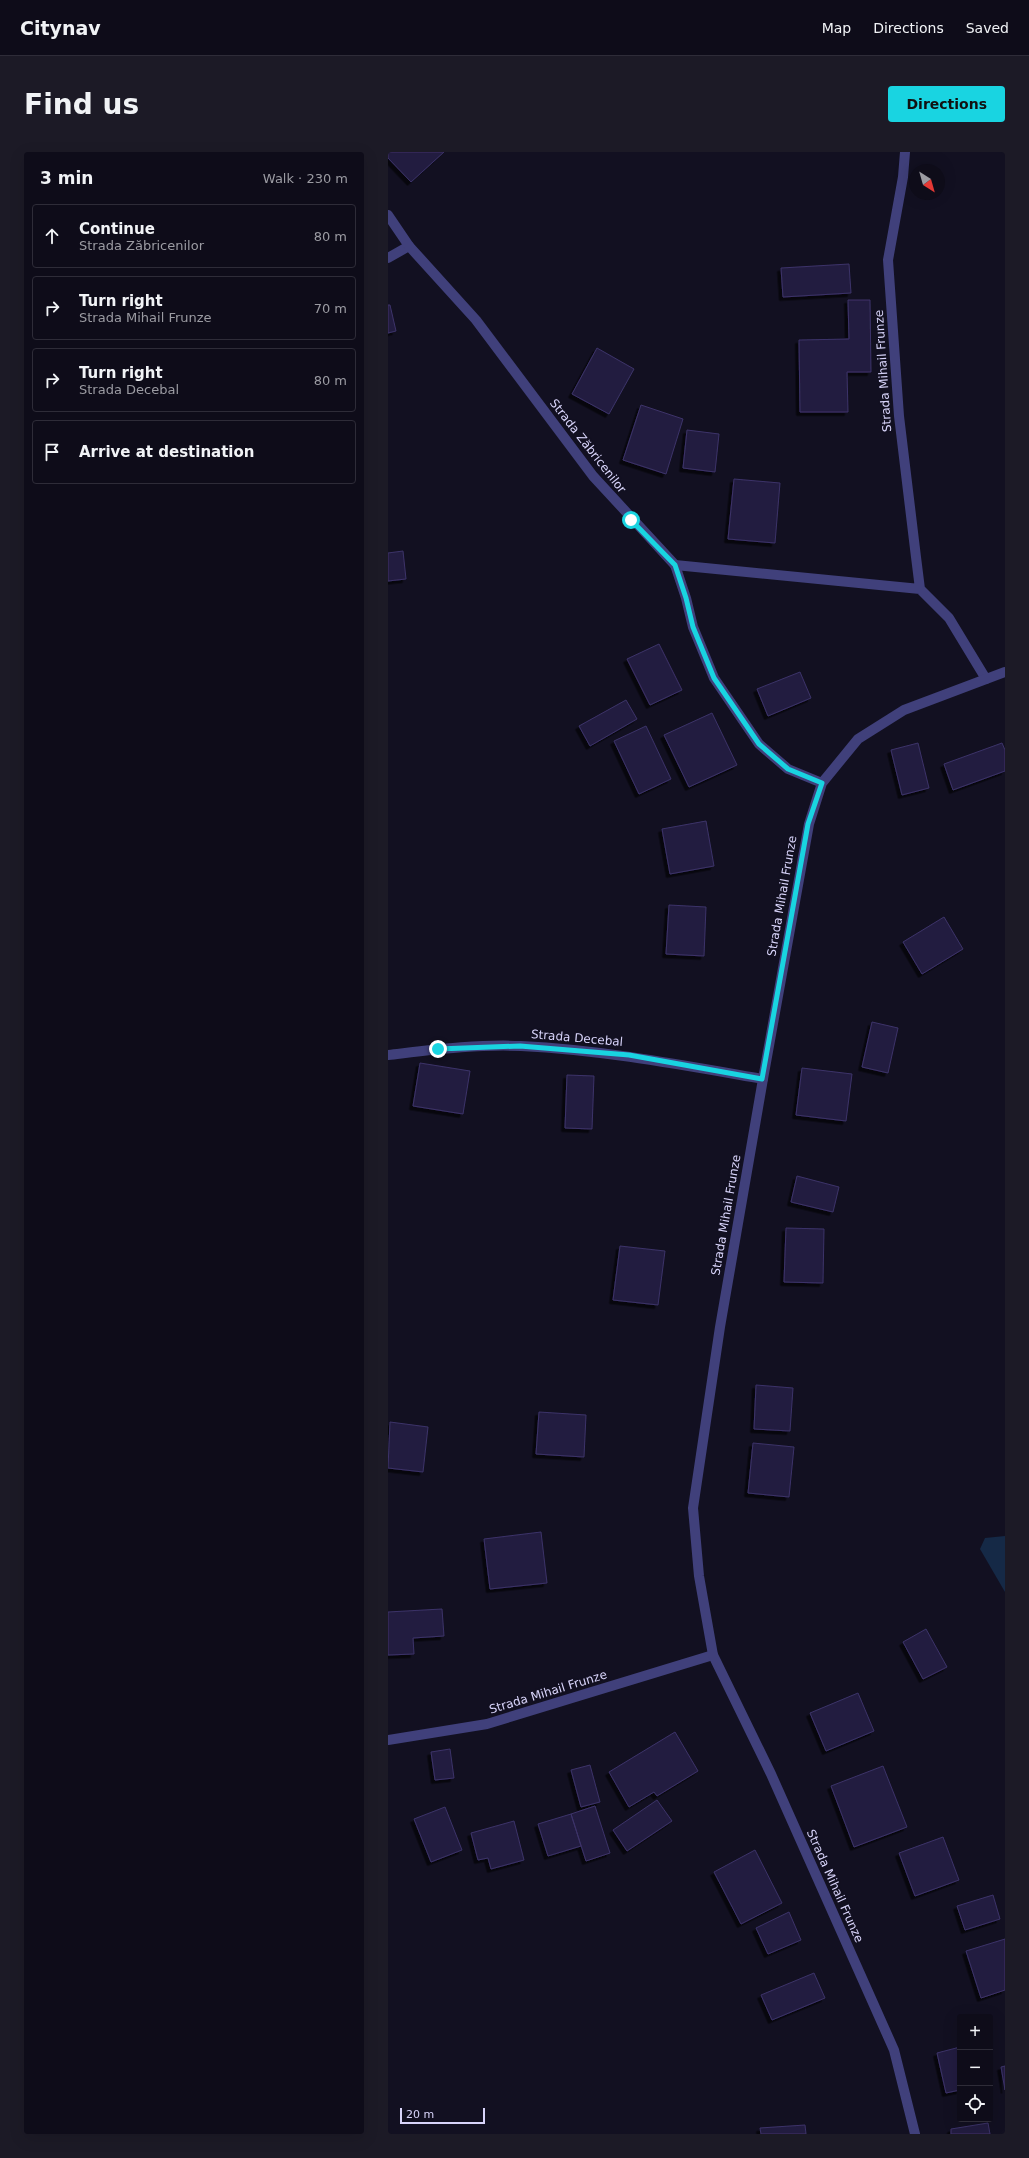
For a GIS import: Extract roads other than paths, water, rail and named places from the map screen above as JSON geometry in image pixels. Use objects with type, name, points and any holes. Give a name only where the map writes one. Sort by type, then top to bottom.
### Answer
[{"type":"street","name":"Strada Mihail Frunze","points":[[905,152],[888,260],[899,416],[920,589]]},
{"type":"street","name":"Strada Zăbricenilor","points":[[388,215],[409,246],[476,320],[593,476],[631,520],[675,565],[686,598],[693,627],[714,678],[759,744],[788,769],[822,783]]},
{"type":"street","points":[[388,258],[409,246]]},
{"type":"street","points":[[675,565],[920,589],[949,618],[986,679]]},
{"type":"street","points":[[822,783],[858,739],[904,710],[1005,672]]},
{"type":"street","name":"Strada Mihail Frunze","points":[[822,783],[808,824],[762,1079],[720,1327],[693,1508],[699,1576],[713,1655],[771,1774],[894,2050],[915,2134]]},
{"type":"street","name":"Strada Decebal","points":[[388,1055],[438,1049],[520,1046],[629,1055],[762,1079]]},
{"type":"street","name":"Strada Mihail Frunze","points":[[388,1740],[487,1724],[713,1655]]},
{"type":"water","points":[[1005,1536],[1005,1592],[980,1549],[985,1538]]}]
